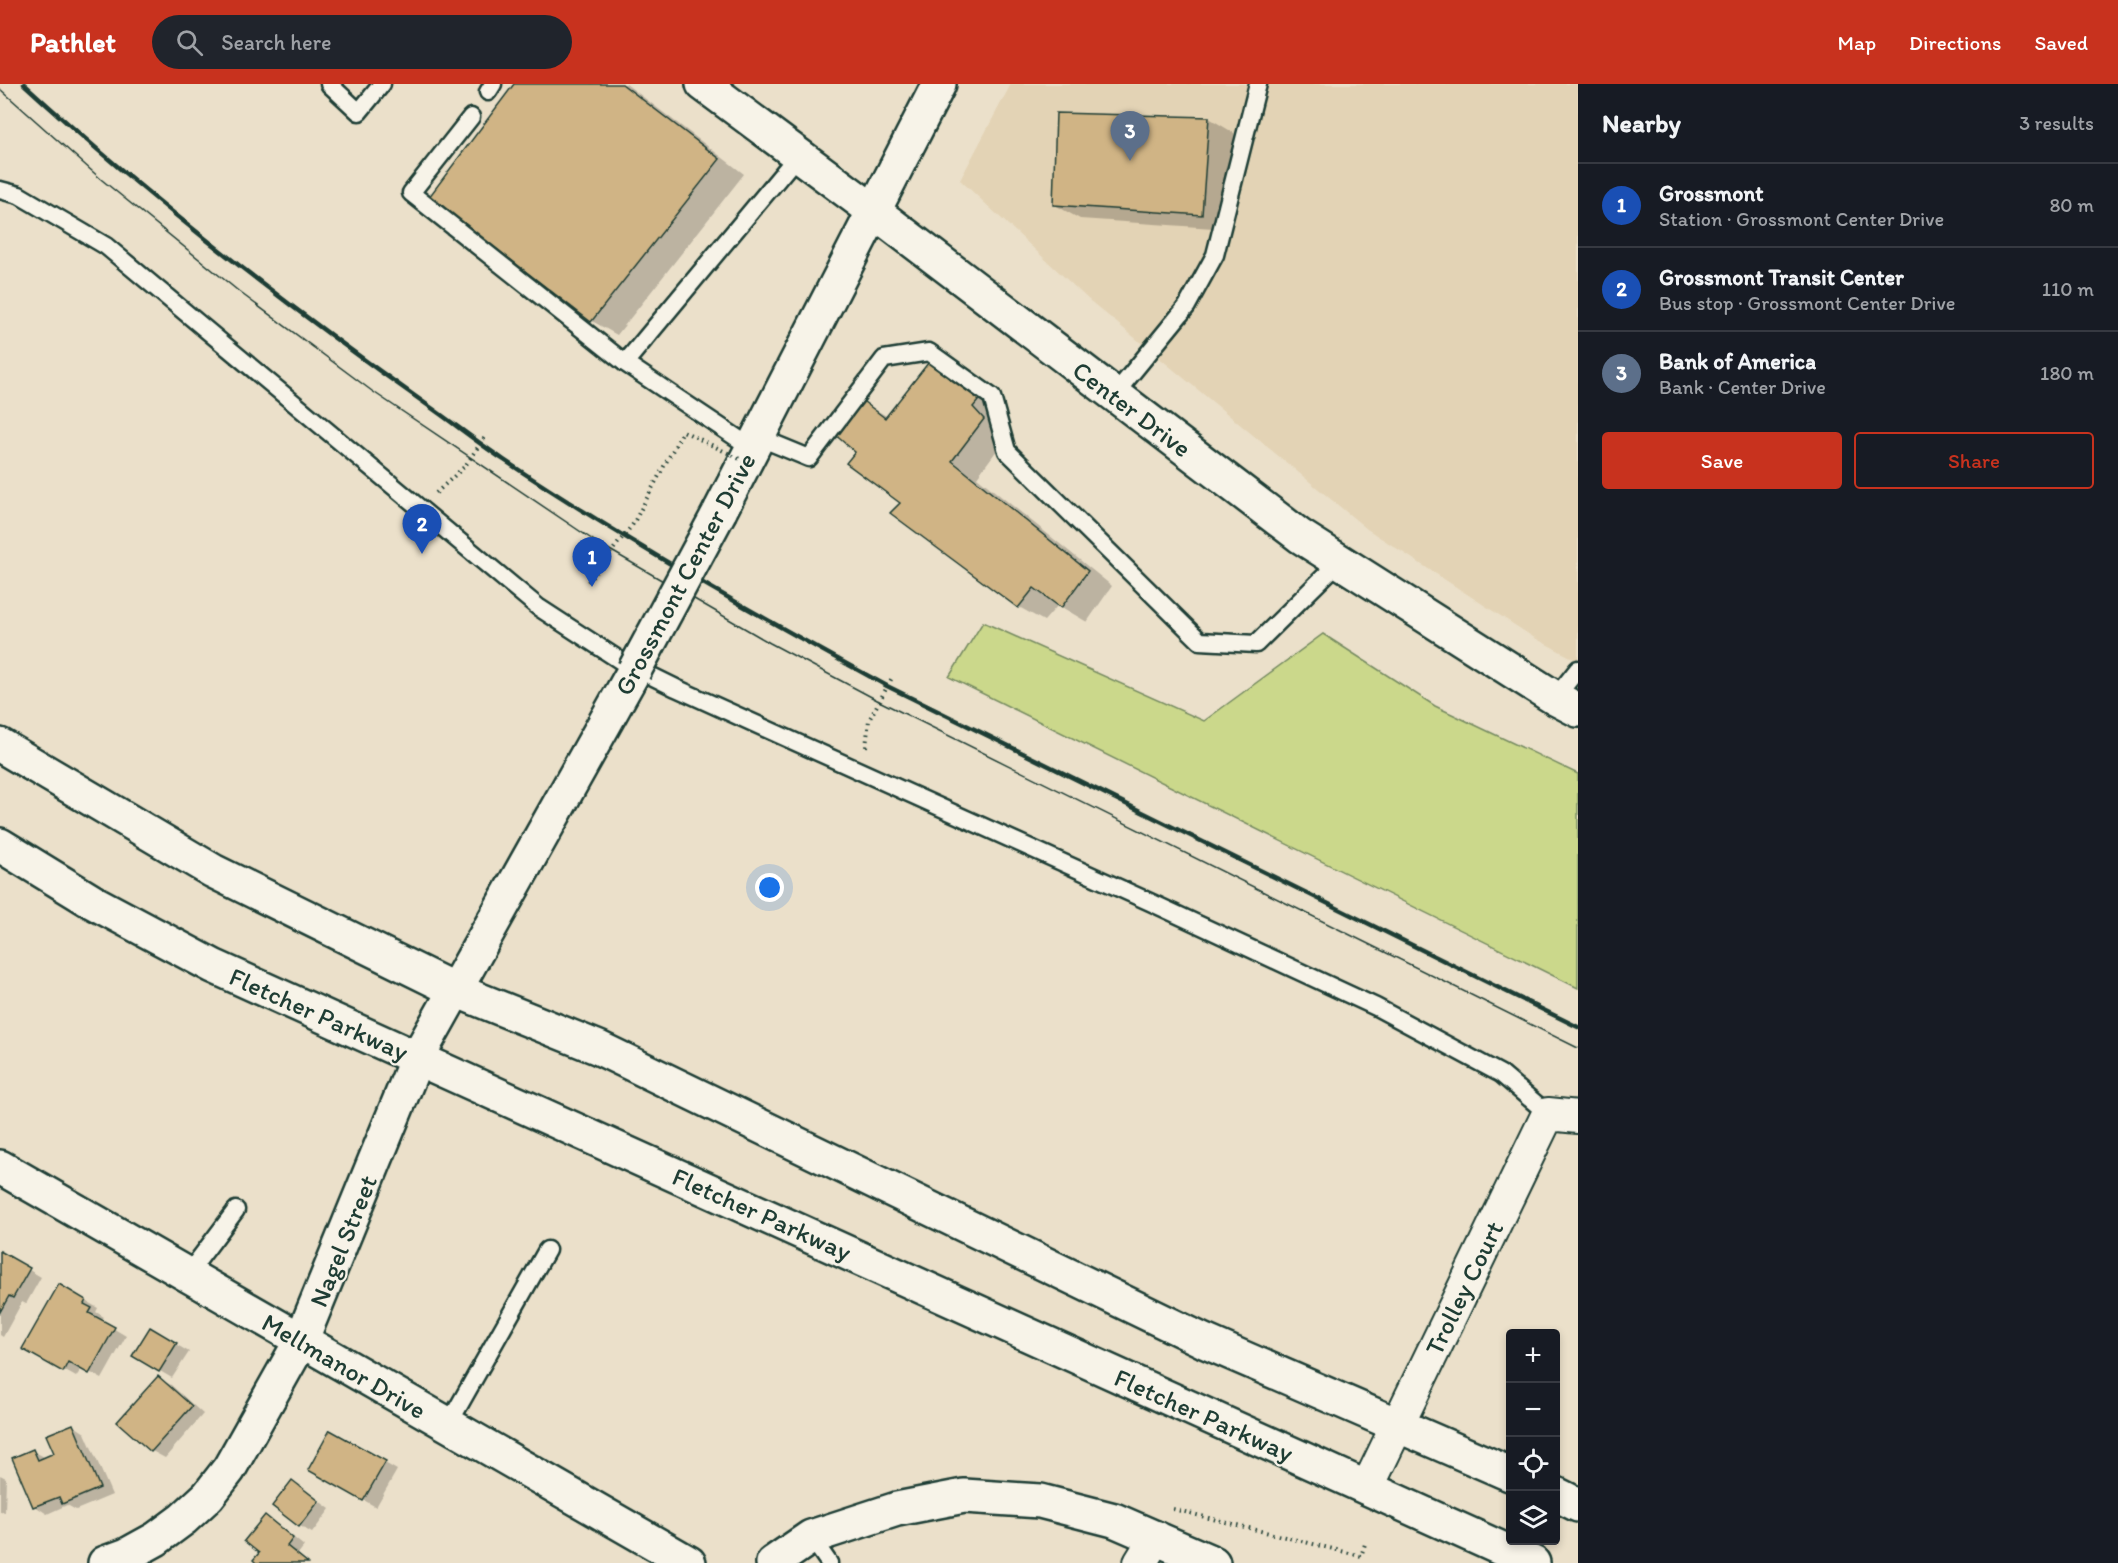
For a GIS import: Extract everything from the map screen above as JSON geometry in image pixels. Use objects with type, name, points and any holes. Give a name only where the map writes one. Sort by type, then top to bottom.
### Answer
[{"type":"main road","name":"Center Drive","points":[[703,84],[875,212],[1299,536],[1567,704]]},
{"type":"main road","name":"Grossmont Center Drive","points":[[417,1058],[681,587],[939,84]]},
{"type":"main road","points":[[0,745],[213,871],[455,990],[599,1048],[1204,1341],[1506,1472]]},
{"type":"main road","name":"Fletcher Parkway","points":[[0,845],[93,902],[213,966],[1533,1563]]},
{"type":"main road","name":"Nagel Street","points":[[105,1563],[127,1555],[156,1539],[183,1519],[208,1496],[229,1469],[302,1341],[417,1058]]},
{"type":"main road","name":"Mellmanor Drive","points":[[0,1167],[689,1563]]},
{"type":"main road","points":[[773,1563],[820,1550],[897,1509],[964,1496],[1040,1501],[1114,1520],[1213,1563]]},
{"type":"main road","points":[[1560,1496],[1578,1505]]},
{"type":"street","name":"Trolley Court","points":[[1367,1488],[1397,1425],[1563,1116]]},
{"type":"lane","points":[[329,84],[359,112],[382,84]]},
{"type":"lane","points":[[1114,396],[1187,306],[1215,255],[1258,84]]},
{"type":"lane","points":[[471,117],[411,193],[625,363],[752,449],[809,458],[884,359],[929,352],[992,397],[1007,451],[1200,641],[1256,644],[1340,561]]},
{"type":"lane","points":[[625,363],[798,155]]},
{"type":"lane","points":[[0,190],[19,195],[106,246],[538,607],[621,661],[1376,1007],[1501,1074],[1563,1116]]},
{"type":"lane","points":[[1567,704],[1578,669]]},
{"type":"lane","points":[[188,1275],[236,1210]]},
{"type":"lane","points":[[448,1425],[547,1250]]},
{"type":"path","points":[[588,582],[633,524],[683,431],[752,449]]},
{"type":"path","points":[[420,508],[465,466],[485,437]]},
{"type":"path","points":[[863,772],[869,720],[892,676]]},
{"type":"path","points":[[1154,1536],[1256,1528],[1361,1556],[1366,1541]]},
{"type":"shaded area","points":[[1011,84],[1578,84],[1578,661],[1533,637],[1367,529],[1089,300],[960,180]]},
{"type":"green space","points":[[983,622],[1204,721],[1323,634],[1435,706],[1578,774],[1578,988],[949,677]]},
{"type":"building","points":[[514,84],[622,84],[720,159],[591,322],[429,197]]},
{"type":"building","points":[[1056,113],[1209,117],[1202,215],[1053,205]]},
{"type":"building","points":[[932,358],[983,395],[973,407],[984,419],[952,461],[1088,571],[1061,608],[1034,588],[1018,608],[890,513],[900,503],[846,463],[855,452],[833,433],[859,398],[885,418]]},
{"type":"building","points":[[0,1251],[30,1268],[13,1298],[9,1296],[0,1312]]},
{"type":"building","points":[[59,1284],[86,1300],[84,1304],[92,1308],[89,1313],[115,1327],[89,1374],[68,1362],[63,1372],[22,1349]]},
{"type":"building","points":[[150,1327],[177,1343],[159,1372],[132,1356]]},
{"type":"building","points":[[158,1376],[192,1406],[151,1452],[117,1422]]},
{"type":"building","points":[[73,1424],[100,1488],[62,1504],[59,1497],[33,1507],[12,1458],[33,1449],[38,1460],[54,1453],[46,1435]]},
{"type":"building","points":[[330,1430],[386,1461],[363,1501],[308,1470]]},
{"type":"building","points":[[292,1480],[319,1501],[299,1527],[272,1506]]},
{"type":"building","points":[[265,1515],[293,1538],[287,1546],[308,1563],[256,1563],[253,1560],[259,1553],[244,1541]]},
{"type":"tram line","points":[[0,89],[102,180],[242,294],[372,391],[596,542],[770,643],[879,701],[1578,1048]]},
{"type":"railway","points":[[24,84],[120,169],[322,329],[494,453],[645,549],[887,686],[1578,1027]]},
{"type":"place","name":"Bank of America","points":[[1130,161]]},
{"type":"place","name":"Grossmont Transit Center","points":[[422,554]]},
{"type":"place","name":"Grossmont","points":[[592,587]]}]
